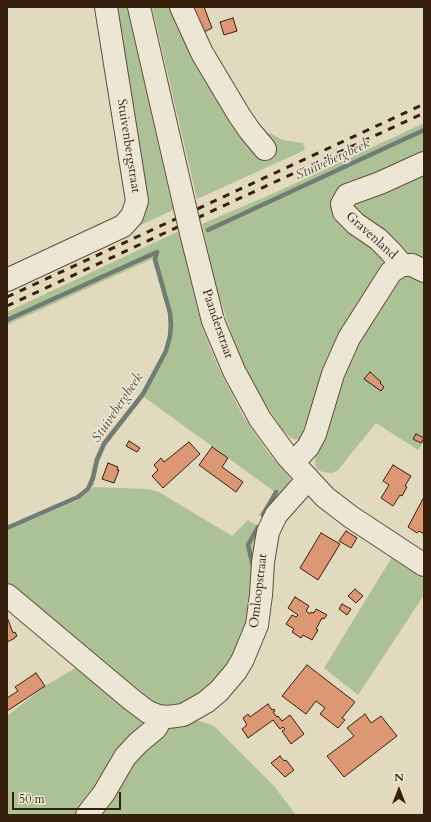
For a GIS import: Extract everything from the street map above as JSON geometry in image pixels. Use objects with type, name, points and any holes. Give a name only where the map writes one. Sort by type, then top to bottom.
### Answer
[{"type":"street","name":"Stuivenbergstraat","points":[[7,280],[123,226],[132,216],[137,201],[106,7]]},
{"type":"street","name":"Paanderstraat","points":[[139,7],[191,233],[213,321],[234,371],[260,419],[276,442],[325,497],[351,517],[424,565]]},
{"type":"street","points":[[181,7],[202,53],[250,131],[265,149]]},
{"type":"street","name":"Gravenland","points":[[402,264],[378,239],[356,224],[344,212],[342,204],[348,195],[380,183],[424,163]]},
{"type":"street","points":[[294,462],[308,447],[315,434],[333,374],[349,338],[391,272],[402,264],[412,265],[424,271]]},
{"type":"street","name":"Omloopstraat","points":[[162,717],[178,716],[201,705],[219,691],[236,671],[249,647],[257,625],[263,562],[268,532],[276,516],[308,479]]},
{"type":"street","points":[[7,595],[136,703],[148,712],[162,717],[156,728],[138,743],[125,757],[104,793],[87,815]]},
{"type":"green space","points":[[109,7],[127,7],[173,210],[7,288],[132,224]]},
{"type":"green space","points":[[152,7],[175,7],[250,113],[267,132],[283,140],[303,143],[305,150],[197,199]]},
{"type":"green space","points":[[424,123],[424,158],[392,173],[349,181],[342,185],[333,195],[331,201],[335,209],[384,256],[386,264],[305,438],[298,440],[291,438],[282,429],[260,397],[238,352],[216,288],[202,224],[281,190]]},
{"type":"green space","points":[[424,166],[424,263],[404,253],[349,203]]},
{"type":"green space","points":[[179,231],[203,330],[218,367],[243,416],[270,455],[290,478],[290,483],[264,517],[259,515],[275,492],[144,397],[105,445],[99,461],[93,487],[89,482],[94,460],[102,442],[141,393],[164,351],[168,336],[168,313],[152,259],[7,325],[7,312]]},
{"type":"green space","points":[[395,274],[424,277],[424,442],[418,450],[376,423],[338,470],[332,473],[317,470],[315,465],[316,452],[343,366]]},
{"type":"green space","points":[[93,487],[148,489],[159,492],[232,536],[248,520],[263,529],[247,639],[203,697],[160,711],[7,586],[7,530],[76,501]]},
{"type":"green space","points":[[392,557],[424,577],[424,595],[358,695],[324,668]]},
{"type":"green space","points":[[79,666],[149,718],[81,815],[7,815],[7,716],[45,686]]},
{"type":"green space","points":[[190,718],[209,724],[216,728],[274,786],[296,815],[90,815],[150,737]]},
{"type":"building","points":[[195,7],[204,7],[212,28],[200,34],[188,10]]},
{"type":"building","points":[[233,18],[237,31],[224,35],[220,22]]},
{"type":"building","points":[[370,372],[381,382],[380,383],[384,387],[381,391],[364,379]]},
{"type":"building","points":[[416,434],[424,438],[421,443],[413,439]]},
{"type":"building","points":[[129,441],[140,448],[137,452],[126,446]]},
{"type":"building","points":[[189,442],[200,454],[163,488],[152,476],[158,470],[154,465],[161,458],[164,462]]},
{"type":"building","points":[[212,447],[228,458],[222,467],[243,482],[236,492],[199,465]]},
{"type":"building","points":[[108,463],[118,467],[117,470],[119,470],[114,483],[102,479]]},
{"type":"building","points":[[393,465],[411,476],[405,486],[407,487],[402,496],[400,495],[393,506],[381,498],[389,485],[383,481]]},
{"type":"building","points":[[424,497],[424,534],[419,531],[417,533],[408,527]]},
{"type":"building","points":[[346,531],[357,538],[351,548],[339,541]]},
{"type":"building","points":[[321,533],[340,544],[318,580],[300,568]]},
{"type":"building","points":[[355,589],[363,596],[356,603],[348,596]]},
{"type":"building","points":[[295,597],[309,606],[306,611],[310,614],[311,612],[314,613],[316,609],[327,615],[324,619],[322,618],[316,629],[318,630],[312,640],[303,635],[301,638],[292,632],[294,629],[286,624],[292,615],[296,617],[298,615],[288,608]]},
{"type":"building","points":[[342,604],[351,609],[347,615],[339,609]]},
{"type":"building","points":[[7,617],[13,633],[15,632],[17,636],[7,642]]},
{"type":"building","points":[[307,665],[355,702],[342,718],[345,720],[338,728],[320,714],[325,708],[316,701],[306,714],[282,696]]},
{"type":"building","points":[[36,673],[45,686],[7,711],[7,698],[18,691],[15,687]]},
{"type":"building","points":[[268,704],[272,710],[274,709],[275,711],[273,712],[282,721],[290,715],[304,734],[291,744],[282,731],[285,729],[283,727],[280,729],[273,720],[248,738],[242,729],[247,725],[243,718],[248,714],[250,717]]},
{"type":"building","points":[[365,714],[371,723],[381,716],[397,736],[344,777],[327,756],[354,736],[347,728]]},
{"type":"building","points":[[280,756],[284,761],[286,760],[294,770],[285,777],[271,763]]},
{"type":"waterway","name":"Stuivebergbeek","points":[[208,230],[424,130]]},
{"type":"waterway","points":[[7,320],[157,252]]},
{"type":"waterway","name":"Stuivebergbeek","points":[[7,528],[78,497],[88,489],[93,478],[97,460],[104,444],[143,394],[166,351],[170,336],[170,313],[155,259],[157,252]]},
{"type":"waterway","points":[[263,515],[276,492]]},
{"type":"waterway","points":[[253,566],[248,545],[258,527]]},
{"type":"railway","points":[[7,297],[424,104]]},
{"type":"railway","points":[[7,306],[424,113]]}]
